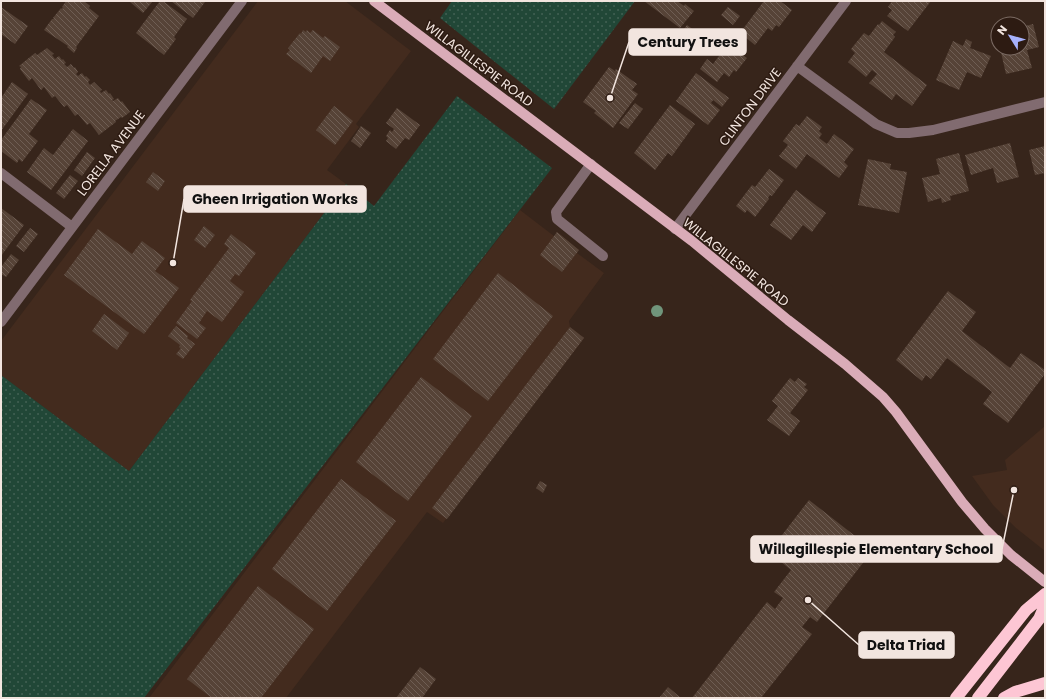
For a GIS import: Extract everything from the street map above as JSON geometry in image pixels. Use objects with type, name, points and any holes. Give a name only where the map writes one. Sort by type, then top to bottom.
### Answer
[{"type":"highway","points":[[956,698],[1026,610],[1045,594]]},
{"type":"highway","points":[[978,698],[1039,619],[1045,605]]},
{"type":"highway","points":[[1004,698],[1014,692],[1045,683]]},
{"type":"main road","name":"WILLAGILLESPIE ROAD","points":[[374,1],[676,229],[845,364],[883,397],[896,412],[962,502],[985,529],[1011,555],[1045,582]]},
{"type":"street","name":"LORELLA AVENUE","points":[[1,322],[242,1]]},
{"type":"street","name":"CLINTON DRIVE","points":[[676,229],[797,66],[841,3]]},
{"type":"street","points":[[797,66],[876,124],[897,133],[909,134],[933,130],[1045,102]]},
{"type":"street","points":[[591,164],[556,212],[557,219],[603,256]]},
{"type":"street","points":[[1,173],[72,227]]},
{"type":"shaded area","points":[[258,1],[345,1],[411,51],[356,124],[359,127],[327,170],[346,184],[129,471],[1,375],[1,341]]},
{"type":"shaded area","points":[[520,210],[554,236],[557,232],[579,250],[577,253],[604,273],[569,321],[570,327],[584,338],[443,523],[427,512],[286,698],[149,698]]},
{"type":"shaded area","points":[[1045,426],[1045,551],[1016,528],[993,505],[972,476],[1007,470],[1005,460]]},
{"type":"green space","points":[[452,1],[635,1],[554,109],[440,18]]},
{"type":"green space","points":[[457,96],[552,168],[144,698],[1,698],[1,375],[129,471],[346,184],[374,206]]},
{"type":"building","points":[[66,1],[84,1],[90,6],[89,8],[99,16],[76,47],[77,48],[74,53],[67,47],[68,46],[44,30],[61,8],[63,8],[62,7]]},
{"type":"building","points":[[153,1],[143,13],[130,2]]},
{"type":"building","points":[[160,1],[163,1],[187,19],[174,37],[176,39],[164,55],[136,33]]},
{"type":"building","points":[[171,1],[204,1],[205,2],[193,18]]},
{"type":"building","points":[[644,1],[677,1],[684,6],[685,4],[694,11],[680,28]]},
{"type":"building","points":[[764,1],[780,1],[792,10],[779,27],[776,25],[772,31],[768,28],[755,45],[740,33]]},
{"type":"building","points":[[892,1],[931,1],[908,31],[887,16],[892,10],[888,7]]},
{"type":"building","points":[[1,7],[28,26],[15,44],[1,34]]},
{"type":"building","points":[[728,7],[740,16],[733,25],[721,15]]},
{"type":"building","points":[[882,21],[896,32],[893,35],[895,37],[884,52],[927,85],[912,106],[896,94],[892,100],[869,83],[877,74],[872,70],[866,77],[848,62],[855,53],[851,49],[864,33],[869,36]]},
{"type":"building","points":[[1033,24],[1039,47],[1030,49],[1030,25]]},
{"type":"building","points":[[687,25],[706,39],[695,54],[676,40]]},
{"type":"building","points":[[303,30],[306,32],[307,30],[310,33],[313,30],[323,38],[325,36],[340,47],[330,61],[323,56],[311,73],[286,54],[290,50],[288,48]]},
{"type":"building","points":[[966,39],[972,42],[970,48],[991,56],[981,78],[967,72],[959,90],[936,80],[953,41],[963,46]]},
{"type":"building","points":[[728,44],[747,58],[736,72],[734,70],[729,77],[724,73],[717,82],[700,69],[707,59],[713,64]]},
{"type":"building","points":[[47,48],[54,54],[52,55],[55,59],[59,56],[66,63],[64,64],[67,67],[71,64],[74,68],[75,67],[78,72],[76,74],[78,76],[82,73],[85,77],[86,76],[90,80],[88,82],[90,85],[94,82],[102,90],[100,91],[101,93],[106,90],[114,99],[112,100],[113,101],[118,98],[121,102],[122,101],[130,112],[115,121],[116,122],[99,135],[90,123],[87,125],[78,114],[75,116],[67,105],[64,107],[55,96],[52,98],[44,87],[41,90],[32,78],[29,81],[20,69],[21,67],[19,66],[35,53],[37,55]]},
{"type":"building","points":[[1002,56],[1029,56],[1032,68],[1006,74]]},
{"type":"building","points":[[609,67],[615,71],[616,69],[637,84],[632,90],[638,94],[613,128],[594,113],[596,111],[583,102]]},
{"type":"building","points":[[696,73],[729,98],[722,107],[713,100],[711,103],[720,110],[708,125],[676,101]]},
{"type":"building","points":[[12,82],[28,94],[1,131],[1,98]]},
{"type":"building","points":[[31,99],[47,110],[29,134],[38,141],[22,162],[19,159],[17,163],[1,151],[1,140]]},
{"type":"building","points":[[635,103],[643,109],[628,129],[619,123]]},
{"type":"building","points":[[670,105],[695,124],[672,156],[668,153],[655,170],[634,153]]},
{"type":"building","points":[[334,106],[353,121],[335,145],[316,130]]},
{"type":"building","points":[[397,108],[420,125],[409,140],[405,138],[396,149],[386,141],[388,138],[386,136],[390,130],[392,132],[394,129],[386,123]]},
{"type":"building","points":[[807,116],[822,127],[819,131],[822,134],[819,138],[827,144],[834,134],[854,149],[844,162],[848,166],[839,178],[807,154],[796,169],[779,156],[788,145],[783,141],[796,124],[799,126]]},
{"type":"building","points":[[361,126],[371,133],[360,148],[351,141]]},
{"type":"building","points":[[73,129],[88,141],[51,190],[27,172],[44,148],[53,155]]},
{"type":"building","points":[[1010,143],[1019,177],[997,183],[993,168],[971,175],[965,155]]},
{"type":"building","points":[[1045,146],[1045,173],[1035,175],[1029,150]]},
{"type":"building","points":[[87,152],[95,158],[82,176],[74,170]]},
{"type":"building","points":[[959,153],[969,191],[950,196],[951,200],[942,203],[941,198],[928,202],[922,178],[940,174],[936,159]]},
{"type":"building","points":[[868,159],[891,164],[890,169],[907,172],[899,213],[858,205]]},
{"type":"building","points":[[769,169],[784,180],[772,196],[770,195],[768,198],[769,199],[755,217],[747,210],[745,213],[736,206],[752,185],[755,187]]},
{"type":"building","points":[[153,172],[165,181],[158,191],[146,182]]},
{"type":"building","points":[[70,175],[78,181],[64,199],[56,193]]},
{"type":"building","points":[[796,190],[826,213],[812,232],[803,225],[791,240],[770,225]]},
{"type":"building","points":[[1,208],[24,225],[1,256]]},
{"type":"building","points":[[204,226],[215,235],[205,248],[194,240]]},
{"type":"building","points":[[30,228],[38,234],[24,252],[16,246]]},
{"type":"building","points":[[98,229],[132,254],[142,241],[165,258],[155,271],[179,288],[144,334],[64,275]]},
{"type":"building","points":[[557,232],[579,250],[562,272],[540,255]]},
{"type":"building","points":[[231,234],[256,253],[239,276],[235,274],[230,281],[244,292],[222,322],[207,311],[199,323],[206,328],[197,339],[176,323],[192,301],[190,300],[229,248],[224,244]]},
{"type":"building","points":[[11,254],[19,260],[6,277],[1,274],[1,267]]},
{"type":"building","points":[[498,273],[553,316],[488,401],[433,359]]},
{"type":"building","points":[[948,291],[976,312],[962,331],[1010,368],[1021,353],[1045,370],[1045,374],[1008,423],[983,404],[992,392],[947,358],[931,379],[926,375],[922,381],[896,360]]},
{"type":"building","points":[[104,314],[129,333],[117,350],[92,331]]},
{"type":"building","points":[[176,326],[195,344],[183,359],[176,354],[181,348],[179,347],[180,345],[168,336]]},
{"type":"building","points":[[570,327],[584,338],[447,519],[432,508]]},
{"type":"building","points":[[421,377],[472,416],[408,501],[356,462]]},
{"type":"building","points":[[790,378],[795,382],[798,378],[807,384],[804,387],[808,390],[790,413],[800,421],[789,436],[767,420],[778,406],[772,401]]},
{"type":"building","points":[[341,479],[396,521],[327,611],[272,569]]},
{"type":"building","points":[[540,481],[547,485],[543,493],[536,488]]},
{"type":"building","points":[[809,500],[873,550],[817,622],[810,617],[802,627],[812,634],[761,698],[692,698],[767,602],[775,609],[783,598],[774,592],[791,570],[769,552]]},
{"type":"building","points":[[258,586],[314,629],[261,698],[212,698],[187,679]]},
{"type":"building","points":[[420,667],[436,679],[422,698],[396,698]]},
{"type":"building","points":[[668,687],[681,698],[659,698]]},
{"type":"place","name":"Century Trees","points":[[610,98]]},
{"type":"place","name":"Gheen Irrigation Works","points":[[173,263]]},
{"type":"place","name":"Willagillespie Elementary School","points":[[1014,490]]},
{"type":"place","name":"Delta Triad","points":[[808,600]]}]
